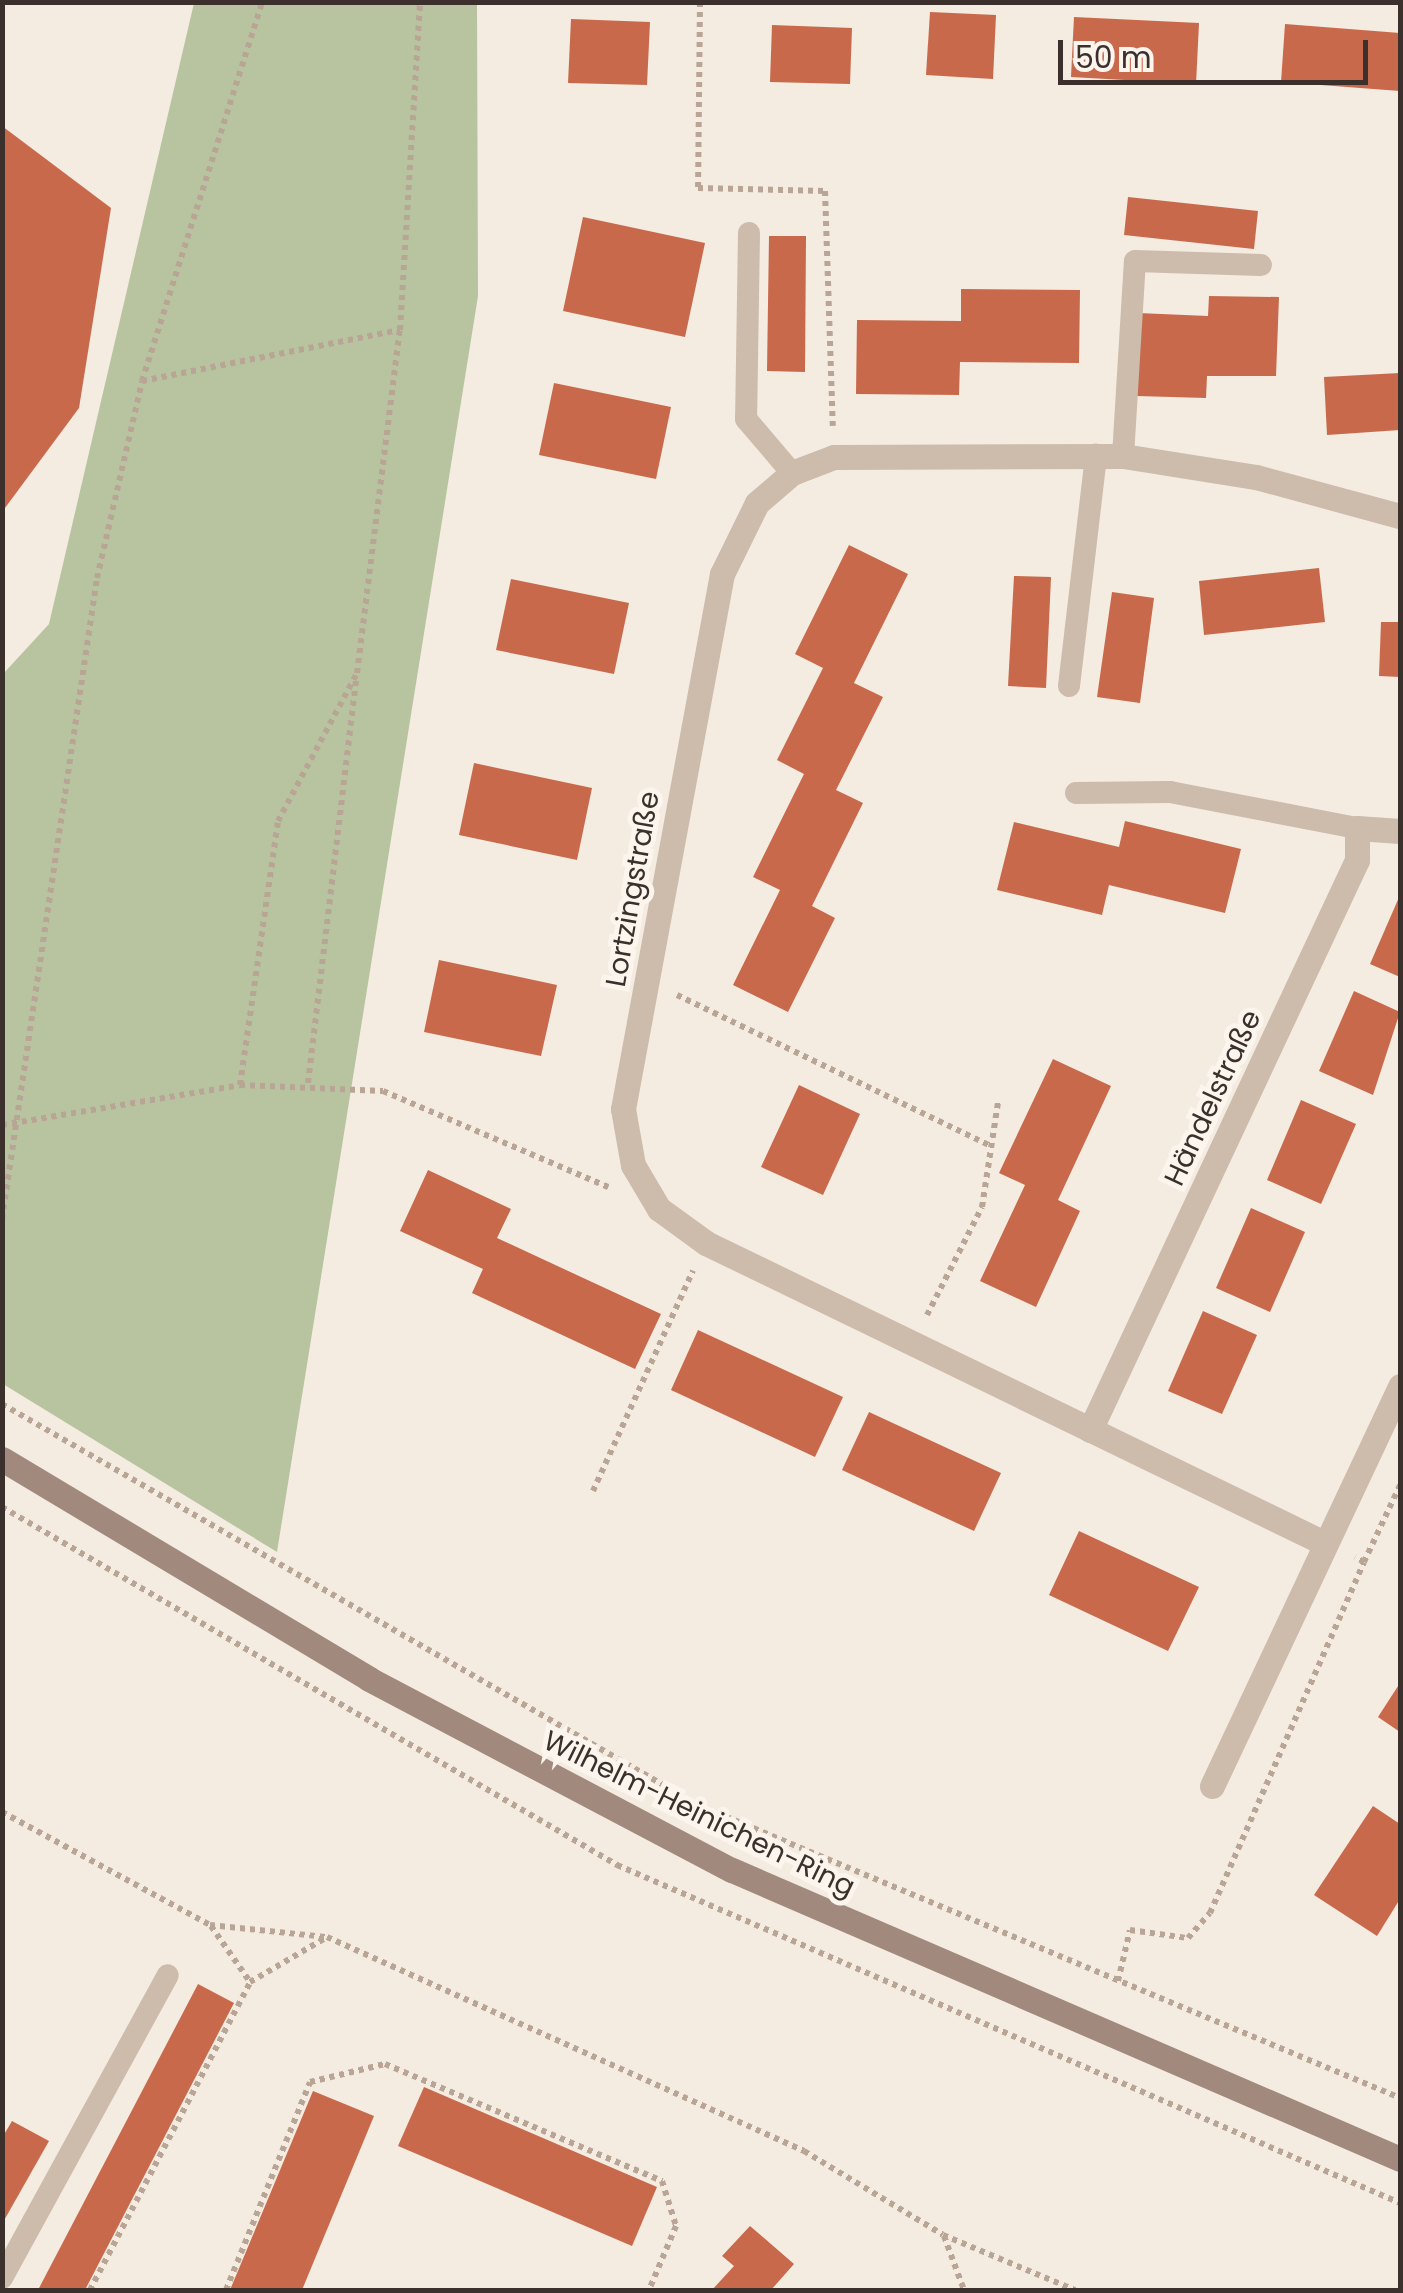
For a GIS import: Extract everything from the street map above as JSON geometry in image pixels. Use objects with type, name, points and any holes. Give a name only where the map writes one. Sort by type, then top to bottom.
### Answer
[{"type":"main road","name":"Wilhelm-Heinichen-Ring","points":[[2,1459],[369,1679],[732,1870],[1400,2160]]},
{"type":"street","name":"Lortzingstraße","points":[[1322,1542],[706,1242],[660,1209],[633,1165],[623,1110],[722,574],[757,503],[792,473],[834,458],[1123,456],[1256,478],[1400,516]]},
{"type":"street","points":[[1357,828],[1400,831]]},
{"type":"street","name":"Händelstraße","points":[[1090,1430],[1358,860],[1357,828]]},
{"type":"street","points":[[1212,1786],[1322,1542],[1400,1386]]},
{"type":"lane","points":[[749,234],[746,419],[792,473]]},
{"type":"lane","points":[[1123,456],[1134,261],[1261,265]]},
{"type":"lane","points":[[1068,686],[1096,456]]},
{"type":"lane","points":[[1076,793],[1170,792],[1357,828]]},
{"type":"lane","points":[[2,2278],[168,1975]]},
{"type":"path","points":[[2,1219],[24,1118],[97,578],[142,381],[262,2]]},
{"type":"path","points":[[308,1083],[400,330],[420,2]]},
{"type":"path","points":[[142,381],[400,330]]},
{"type":"path","points":[[240,1086],[278,821],[357,673]]},
{"type":"path","points":[[647,980],[991,1146]]},
{"type":"path","points":[[2,1125],[24,1118],[240,1086],[308,1083],[383,1091],[660,1209]]},
{"type":"path","points":[[913,1343],[982,1207],[998,1102]]},
{"type":"path","points":[[592,1491],[706,1242]]},
{"type":"path","points":[[2,1404],[698,1805],[1400,2098]]},
{"type":"path","points":[[1118,1981],[1130,1930],[1188,1938],[1210,1912],[1400,1485]]},
{"type":"path","points":[[1322,1542],[1364,1562]]},
{"type":"path","points":[[2,1812],[210,1925],[326,1937],[804,2150],[944,2235],[1075,2290]]},
{"type":"path","points":[[210,1925],[250,1982]]},
{"type":"path","points":[[90,2290],[250,1982],[326,1937]]},
{"type":"path","points":[[226,2290],[310,2082],[386,2064],[662,2181],[676,2226],[650,2290]]},
{"type":"path","points":[[944,2235],[964,2290]]},
{"type":"green space","points":[[194,3],[477,3],[478,296],[277,1552],[3,1384],[3,674],[49,624]]},
{"type":"building","points":[[930,12],[996,15],[993,79],[926,75]]},
{"type":"building","points":[[1074,17],[1199,23],[1196,84],[1071,77]]},
{"type":"building","points":[[571,19],[650,22],[647,85],[568,83]]},
{"type":"building","points":[[1285,24],[1400,33],[1400,91],[1281,82]]},
{"type":"building","points":[[772,25],[852,28],[850,84],[770,82]]},
{"type":"building","points":[[2,126],[111,208],[79,408],[2,512]]},
{"type":"building","points":[[1128,197],[1258,211],[1254,249],[1124,235]]},
{"type":"building","points":[[583,217],[705,243],[685,337],[563,311]]},
{"type":"building","points":[[769,236],[806,236],[805,372],[767,371]]},
{"type":"building","points":[[961,289],[1080,290],[1079,363],[960,362],[959,395],[856,394],[857,320],[961,321]]},
{"type":"building","points":[[1209,296],[1279,297],[1276,376],[1207,376],[1206,398],[1137,396],[1138,313],[1208,316]]},
{"type":"building","points":[[1400,373],[1400,430],[1327,435],[1324,377]]},
{"type":"building","points":[[554,383],[671,407],[656,479],[539,455]]},
{"type":"building","points":[[849,545],[908,574],[854,683],[883,697],[836,790],[863,803],[812,906],[835,918],[788,1012],[733,985],[780,890],[753,877],[804,774],[777,760],[823,668],[795,654]]},
{"type":"building","points":[[1319,568],[1325,622],[1204,635],[1199,581]]},
{"type":"building","points":[[1014,576],[1051,577],[1046,688],[1008,686]]},
{"type":"building","points":[[511,579],[629,603],[614,674],[496,650]]},
{"type":"building","points":[[1112,592],[1154,598],[1140,703],[1097,697]]},
{"type":"building","points":[[1381,622],[1400,622],[1400,677],[1379,676]]},
{"type":"building","points":[[474,763],[592,788],[577,860],[459,835]]},
{"type":"building","points":[[1125,821],[1241,849],[1225,913],[1109,885],[1102,915],[997,890],[1014,822],[1119,847]]},
{"type":"building","points":[[1400,895],[1400,977],[1370,964]]},
{"type":"building","points":[[439,960],[557,985],[541,1056],[424,1032]]},
{"type":"building","points":[[1354,991],[1400,1012],[1373,1095],[1319,1071]]},
{"type":"building","points":[[1053,1059],[1111,1086],[1058,1200],[1080,1211],[1036,1307],[980,1281],[1025,1185],[999,1173]]},
{"type":"building","points":[[799,1085],[860,1114],[823,1195],[761,1167]]},
{"type":"building","points":[[1301,1100],[1356,1124],[1321,1204],[1267,1180]]},
{"type":"building","points":[[428,1170],[511,1209],[497,1238],[661,1314],[635,1369],[472,1293],[483,1269],[400,1231]]},
{"type":"building","points":[[1251,1208],[1305,1232],[1270,1312],[1216,1288]]},
{"type":"building","points":[[1203,1311],[1257,1335],[1222,1414],[1168,1391]]},
{"type":"building","points":[[698,1330],[843,1397],[815,1457],[671,1390]]},
{"type":"building","points":[[869,1412],[1001,1473],[974,1531],[842,1470]]},
{"type":"building","points":[[1079,1531],[1199,1587],[1168,1651],[1049,1595]]},
{"type":"building","points":[[1400,1683],[1400,1732],[1378,1717]]},
{"type":"building","points":[[1373,1806],[1400,1824],[1400,1899],[1377,1936],[1314,1895]]},
{"type":"building","points":[[198,1984],[234,2003],[85,2290],[38,2290]]},
{"type":"building","points":[[424,2087],[657,2187],[632,2246],[398,2146]]},
{"type":"building","points":[[313,2091],[374,2116],[302,2290],[230,2290]]},
{"type":"building","points":[[12,2121],[49,2141],[2,2224],[2,2138]]},
{"type":"building","points":[[750,2226],[794,2264],[771,2290],[712,2290],[734,2266],[722,2256]]}]
